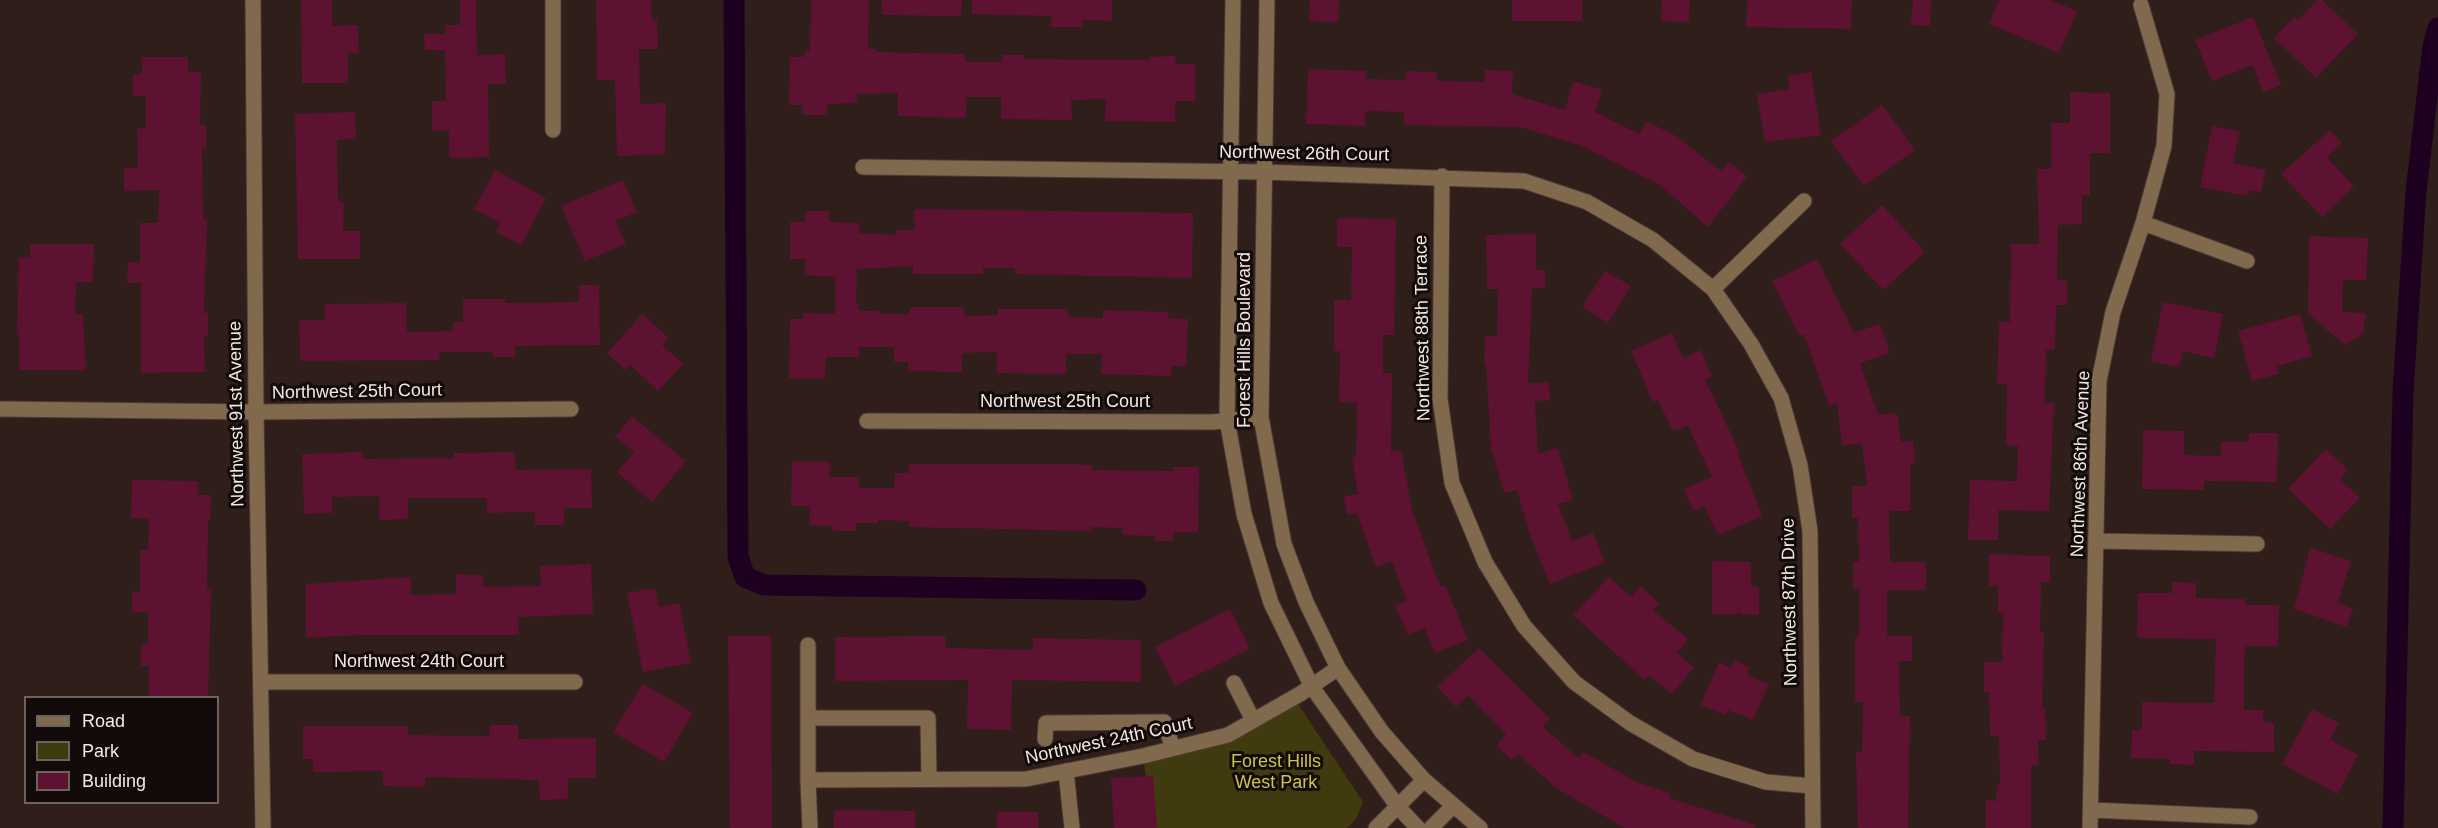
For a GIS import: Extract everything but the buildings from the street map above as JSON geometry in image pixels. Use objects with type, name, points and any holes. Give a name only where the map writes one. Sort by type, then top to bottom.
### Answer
[{"type":"street","name":"Northwest 91st Avenue","points":[[253,0],[256,412],[263,828]]},
{"type":"street","points":[[553,0],[553,130]]},
{"type":"street","name":"Forest Hills Boulevard","points":[[1233,0],[1227,420],[1244,514],[1271,603],[1312,687],[1398,807],[1418,828]]},
{"type":"street","name":"Forest Hills Boulevard","points":[[1267,0],[1261,417],[1284,544],[1306,602],[1338,668],[1382,732],[1424,780],[1452,807],[1480,828]]},
{"type":"street","name":"Northwest 86th Avenue","points":[[2090,828],[2098,541],[2099,381],[2113,312],[2143,223],[2164,146],[2167,94],[2142,2]]},
{"type":"street","name":"Northwest 26th Court","points":[[862,167],[1264,172],[1442,176],[1524,181],[1587,202],[1653,240],[1713,289]]},
{"type":"street","name":"Northwest 88th Terrace","points":[[1442,176],[1440,399],[1452,483],[1490,572],[1524,626],[1574,682],[1630,723],[1693,759],[1766,782],[1812,786]]},
{"type":"street","points":[[1713,289],[1804,201]]},
{"type":"street","points":[[2143,223],[2247,261]]},
{"type":"street","name":"Northwest 87th Drive","points":[[1713,289],[1751,344],[1780,398],[1800,465],[1810,531],[1813,828]]},
{"type":"street","name":"Northwest 25th Court","points":[[0,409],[256,412],[572,409]]},
{"type":"street","name":"Northwest 25th Court","points":[[867,421],[1227,420],[1261,417]]},
{"type":"street","points":[[2098,541],[2256,544]]},
{"type":"street","points":[[808,645],[810,828]]},
{"type":"street","name":"Northwest 24th Court","points":[[808,780],[1026,779],[1066,771],[1228,735],[1312,687],[1338,668]]},
{"type":"street","name":"Northwest 24th Court","points":[[262,682],[575,682]]},
{"type":"street","points":[[1234,683],[1254,720]]},
{"type":"street","points":[[808,718],[928,718],[929,779]]},
{"type":"street","points":[[1045,739],[1046,723],[1164,722],[1173,748]]},
{"type":"street","points":[[1066,771],[1072,828]]},
{"type":"street","points":[[1376,828],[1424,780]]},
{"type":"street","points":[[1431,828],[1452,807]]},
{"type":"street","points":[[2091,810],[2250,817]]},
{"type":"green space","name":"Forest Hills West Park","points":[[1294,698],[1363,802],[1356,819],[1347,828],[1153,828],[1143,756],[1228,735]]},
{"type":"waterway","points":[[734,0],[738,557],[745,577],[764,585],[1136,590]]},
{"type":"waterway","points":[[2393,828],[2403,392],[2416,191],[2433,46],[2438,28]]}]
